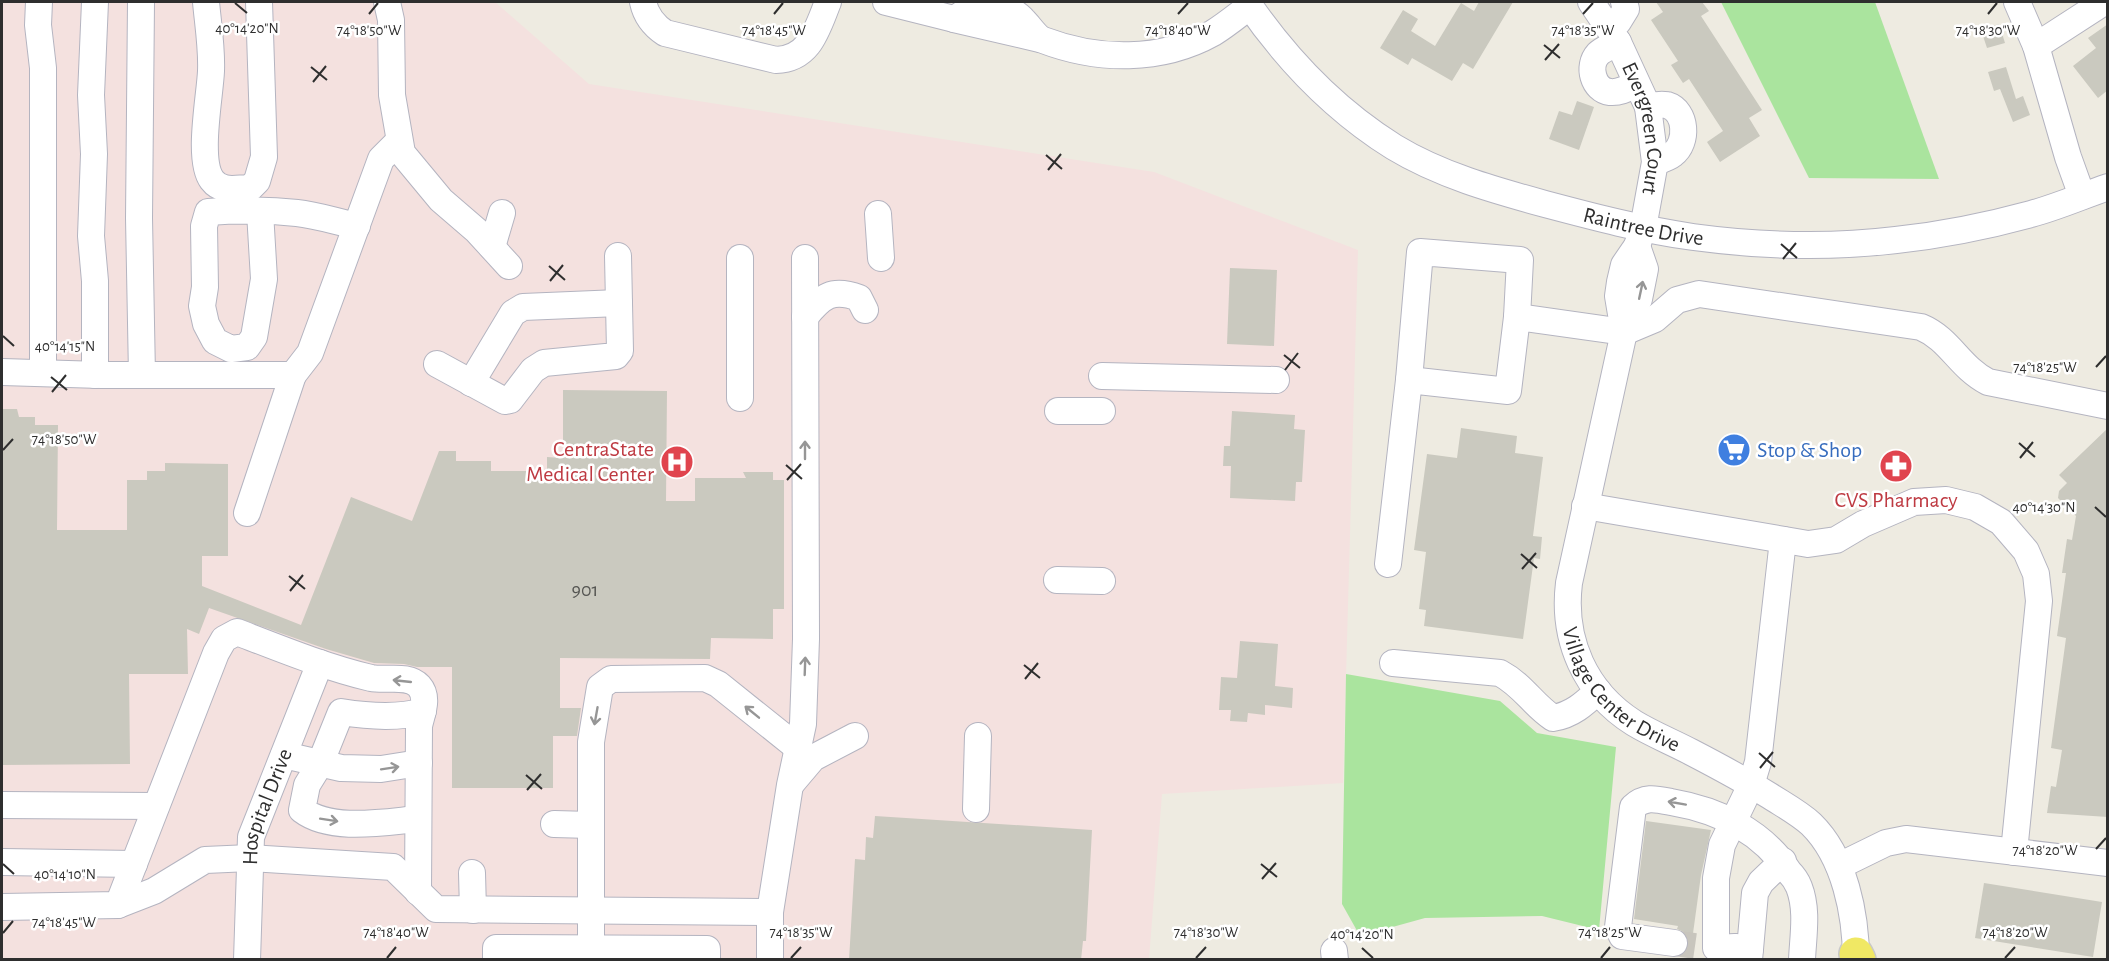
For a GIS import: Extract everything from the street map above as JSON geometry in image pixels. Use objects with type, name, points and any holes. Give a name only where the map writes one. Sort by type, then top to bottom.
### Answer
[{"type":"street","points":[[39,2],[38,25],[43,68],[43,373]]},
{"type":"street","points":[[94,375],[96,281],[92,236],[94,154],[91,95],[95,2]]},
{"type":"street","points":[[141,2],[142,375]]},
{"type":"street","points":[[206,2],[211,70],[207,103],[206,167],[210,178],[218,186],[228,189],[250,188],[257,181],[264,157],[260,2]]},
{"type":"street","points":[[387,2],[391,20],[392,95],[402,153],[441,200],[509,266]]},
{"type":"street","points":[[643,2],[648,16],[665,33],[776,60],[797,56],[806,48],[812,41],[828,2]]},
{"type":"street","points":[[886,2],[954,19],[978,5],[1005,8],[1018,14],[1040,39],[1098,54],[1125,56],[1153,54],[1182,47],[1210,34],[1249,4]]},
{"type":"street","name":"Evergreen Court","points":[[1591,2],[1614,35],[1648,107],[1669,105],[1678,113],[1683,124],[1684,137],[1680,147],[1673,154],[1655,162],[1640,237]]},
{"type":"street","points":[[1624,2],[1626,9],[1618,21],[1614,35],[1594,61],[1592,72],[1594,80],[1603,90],[1623,91],[1636,84]]},
{"type":"street","points":[[2017,2],[2036,46],[2068,157],[2082,196]]},
{"type":"street","points":[[2036,46],[2104,2]]},
{"type":"street","name":"Raintree Drive","points":[[1249,4],[1293,61],[1310,79],[1340,108],[1397,149],[1440,169],[1503,192],[1608,220],[1640,237],[1692,237],[1745,243],[1833,244],[1896,240],[1948,232],[2033,213],[2108,187]]},
{"type":"street","points":[[247,513],[293,375],[310,353],[381,159],[399,141]]},
{"type":"street","points":[[260,212],[264,279],[254,337],[247,347],[231,349],[215,341],[206,324],[202,306],[205,287],[204,226],[208,212],[260,212],[299,213],[357,226]]},
{"type":"street","points":[[492,247],[502,213]]},
{"type":"street","points":[[878,214],[881,258]]},
{"type":"street","name":"Village Center Drive","points":[[1640,237],[1624,265],[1618,296],[1624,332],[1569,583],[1567,615],[1573,645],[1580,662],[1598,691],[1618,711],[1633,722],[1751,785],[1798,813],[1813,826],[1839,866],[1847,888],[1852,910],[1857,958]]},
{"type":"street","points":[[1388,564],[1409,380],[1420,252],[1520,260],[1517,317],[1508,391],[1409,380]]},
{"type":"street","points":[[437,364],[501,400],[510,400],[534,370],[544,363],[616,356],[620,351],[618,256]]},
{"type":"street","points":[[740,258],[740,398]]},
{"type":"street","points":[[770,960],[770,912],[800,736],[806,639],[805,258]]},
{"type":"street","points":[[805,317],[822,299],[831,293],[839,292],[859,298],[865,310]]},
{"type":"street","points":[[1517,317],[1624,332],[1655,319],[1677,300],[1699,294],[1921,327],[1934,332],[1973,374],[1988,382],[2108,406]]},
{"type":"street","points":[[471,383],[513,313],[523,307],[619,303]]},
{"type":"street","points":[[2,372],[94,375],[293,375]]},
{"type":"street","points":[[1102,376],[1276,380]]},
{"type":"street","points":[[1058,411],[1102,411]]},
{"type":"street","points":[[1585,506],[1808,544],[1836,540],[1863,524],[1914,502],[1946,500],[1975,507],[2001,522],[2026,551],[2036,574],[2039,601],[2014,852]]},
{"type":"street","points":[[1695,945],[1716,878],[1722,845],[1751,785],[1758,762],[1783,540]]},
{"type":"street","points":[[1057,580],[1102,581]]},
{"type":"street","points":[[118,905],[216,653],[224,639],[237,632],[353,673],[380,680],[408,679],[418,684],[424,693],[420,726],[418,892]]},
{"type":"street","name":"Hospital Drive","points":[[247,960],[251,837],[320,663]]},
{"type":"street","points":[[1393,663],[1500,673],[1515,681],[1542,710],[1553,718],[1566,716],[1598,691]]},
{"type":"street","points":[[353,673],[341,712],[320,764],[307,785],[302,810],[312,817],[354,824],[418,819]]},
{"type":"street","points":[[591,950],[593,731],[600,687],[611,679],[705,678],[800,736]]},
{"type":"street","points":[[341,712],[368,716],[379,714],[406,716],[423,711]]},
{"type":"street","points":[[790,785],[813,758],[855,736]]},
{"type":"street","points":[[976,809],[978,736]]},
{"type":"street","points":[[284,755],[341,768],[381,770],[419,763]]},
{"type":"street","points":[[1783,861],[1761,882],[1755,893],[1750,954],[1735,947],[1695,945],[1622,936],[1618,927],[1633,807],[1641,800],[1652,798],[1686,804],[1733,820],[1760,839],[1783,861],[1799,886],[1804,909],[1802,960]]},
{"type":"street","points":[[2,805],[156,806]]},
{"type":"street","points":[[554,824],[591,813]]},
{"type":"street","points":[[1839,866],[1886,843],[1906,839],[2108,863]]},
{"type":"street","points":[[2,907],[118,905],[154,891],[205,860],[250,858],[393,867],[436,909],[770,912]]},
{"type":"street","points":[[2,862],[134,864]]},
{"type":"street","points":[[472,873],[472,910]]},
{"type":"street","points":[[496,960],[496,948],[707,949],[707,960]]},
{"type":"shaded area","name":"CentraState Medical Center","points":[[2,2],[495,2],[589,84],[1154,172],[1358,250],[1343,783],[1162,794],[1149,959],[2,960]]},
{"type":"green space","points":[[1721,2],[1875,2],[1939,179],[1809,178]]},
{"type":"green space","points":[[1346,674],[1500,701],[1537,733],[1616,747],[1599,930],[1542,916],[1425,918],[1360,936],[1342,904]]},
{"type":"building","points":[[1479,2],[1513,2],[1473,69],[1463,63],[1452,81],[1412,58],[1408,65],[1380,48],[1403,10],[1418,19],[1411,31],[1435,46],[1461,3],[1474,11]]},
{"type":"building","points":[[1656,2],[1702,2],[1709,11],[1701,16],[1762,110],[1749,118],[1760,136],[1720,162],[1707,142],[1723,131],[1689,79],[1683,83],[1671,65],[1678,61],[1651,20],[1663,12]]},
{"type":"building","points":[[1999,24],[2005,43],[1987,48],[1981,30]]},
{"type":"building","points":[[2108,24],[2108,90],[2098,98],[2073,66],[2096,48],[2088,38]]},
{"type":"building","points":[[2006,67],[2016,99],[2023,96],[2030,115],[2013,122],[2000,89],[1994,91],[1988,72]]},
{"type":"building","points":[[1577,101],[1594,107],[1579,150],[1549,139],[1559,111],[1572,115]]},
{"type":"building","points":[[1230,268],[1277,270],[1274,346],[1227,344]]},
{"type":"building","name":"CentraState Medical Center","points":[[563,390],[667,391],[666,501],[695,501],[695,478],[746,478],[743,472],[773,472],[773,480],[784,480],[784,609],[773,609],[773,639],[711,638],[710,659],[560,658],[560,708],[581,708],[577,736],[553,736],[553,788],[452,788],[452,667],[374,663],[326,649],[209,608],[199,634],[187,629],[188,674],[129,674],[130,764],[2,765],[2,409],[17,409],[19,417],[35,417],[35,425],[58,425],[57,530],[127,530],[127,480],[147,480],[147,471],[165,471],[165,463],[228,464],[228,556],[202,556],[202,586],[301,625],[351,497],[412,521],[439,451],[456,451],[456,461],[491,461],[491,471],[547,471],[547,457],[563,458]]},
{"type":"building","points":[[1232,411],[1295,415],[1294,429],[1305,430],[1302,482],[1296,482],[1295,501],[1230,498],[1231,466],[1223,466],[1224,446],[1230,446]]},
{"type":"building","points":[[1461,428],[1517,436],[1515,453],[1543,457],[1533,536],[1542,537],[1540,559],[1534,558],[1523,639],[1424,626],[1426,610],[1419,609],[1426,552],[1414,550],[1427,454],[1457,458]]},
{"type":"building","points":[[2108,428],[2108,817],[2047,813],[2051,786],[2056,787],[2062,750],[2051,748],[2066,638],[2057,636],[2066,573],[2062,573],[2067,539],[2072,540],[2076,516],[2058,498],[2059,491],[2067,483],[2059,475]]},
{"type":"building","points":[[1240,641],[1278,644],[1275,686],[1293,688],[1292,708],[1265,705],[1265,715],[1248,713],[1247,722],[1230,721],[1231,710],[1219,710],[1221,677],[1237,678]]},
{"type":"building","points":[[875,816],[1092,830],[1086,941],[1083,941],[1081,960],[849,960],[855,859],[865,860],[866,837],[873,838]]},
{"type":"building","points":[[1646,821],[1711,830],[1701,875],[1691,948],[1688,947],[1688,937],[1677,929],[1678,926],[1634,919]]},
{"type":"building","points":[[1984,883],[2102,902],[2093,957],[1975,938]]},
{"type":"tunnel","points":[[1674,943],[1695,946]]},
{"type":"place","name":"Stop & Shop","points":[[1734,450]]},
{"type":"place","name":"CentraState Medical Center","points":[[677,462]]},
{"type":"place","name":"CVS Pharmacy","points":[[1896,466]]}]
